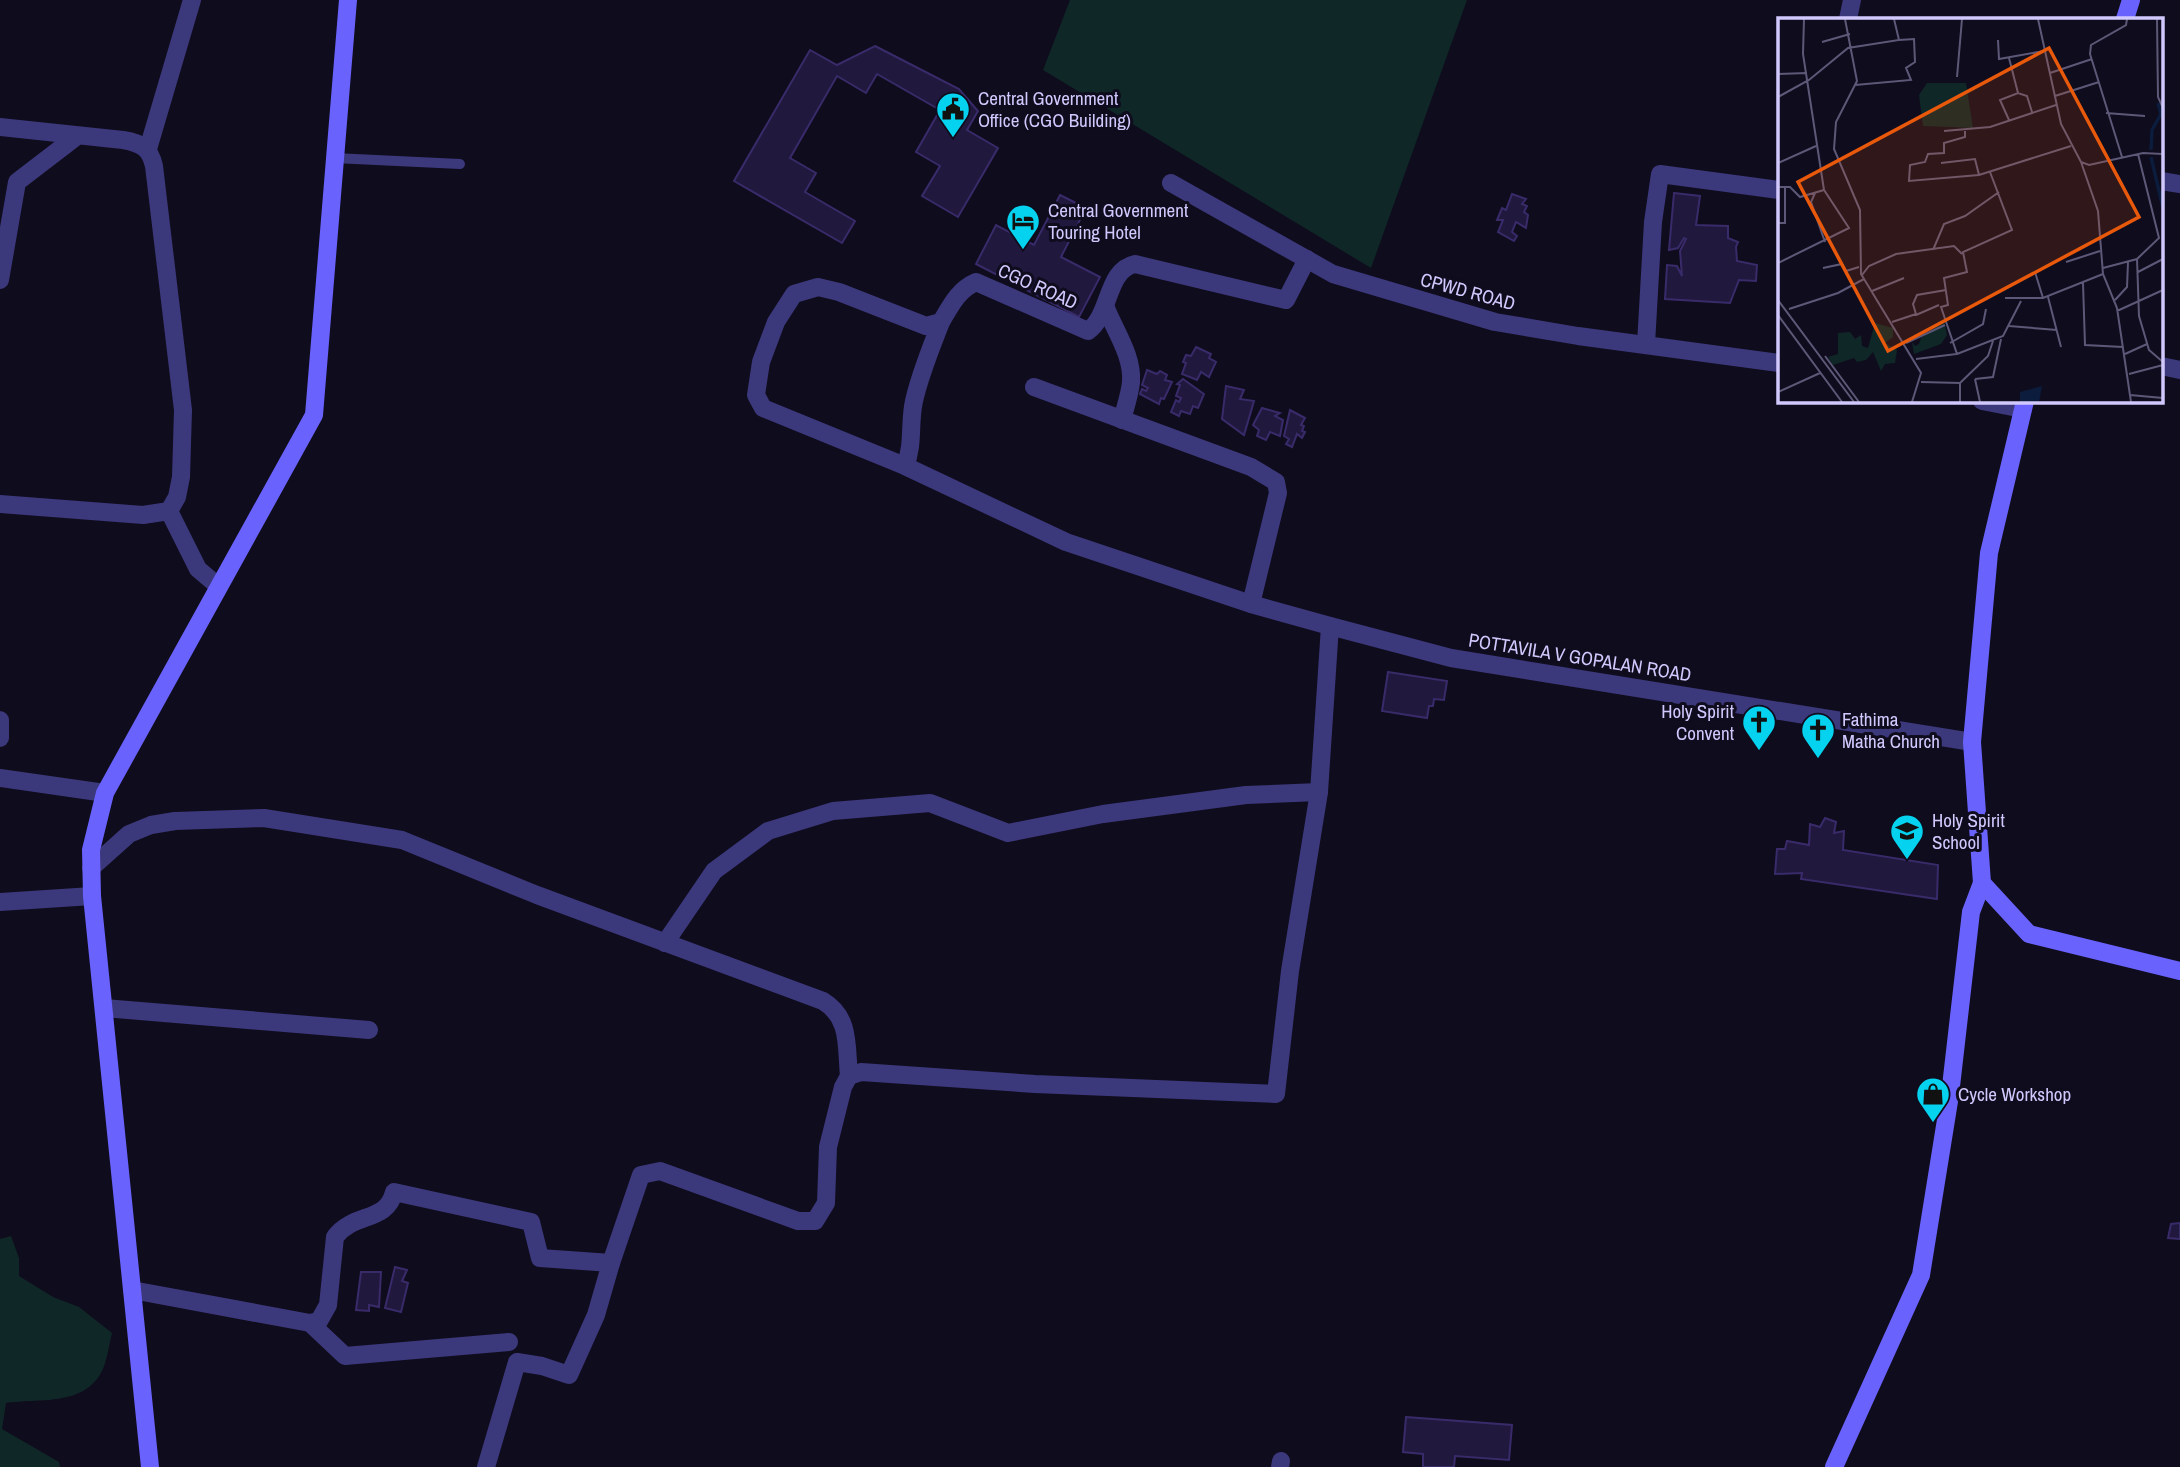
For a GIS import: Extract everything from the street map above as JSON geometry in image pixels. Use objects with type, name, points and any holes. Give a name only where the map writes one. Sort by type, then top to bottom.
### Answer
[{"type":"street","points":[[0,504],[143,515],[169,511],[177,497],[181,477],[183,410],[154,166],[148,149],[192,0]]},
{"type":"street","points":[[150,1467],[92,896],[91,850],[105,793],[314,415],[348,0]]},
{"type":"street","points":[[1848,18],[1852,0]]},
{"type":"street","points":[[0,127],[134,142],[148,149]]},
{"type":"street","points":[[0,280],[17,182],[77,136]]},
{"type":"street","points":[[1646,344],[1653,222],[1660,174],[1778,190]]},
{"type":"street","points":[[2162,181],[2180,184]]},
{"type":"street","name":"CPWD ROAD","points":[[1171,183],[1333,274],[1495,322],[1778,363]]},
{"type":"street","name":"CGO ROAD","points":[[941,322],[965,287],[976,282],[1088,331],[1097,325],[1125,266],[1135,264],[1286,300],[1307,259]]},
{"type":"street","name":"POTTAVILA V GOPALAN ROAD","points":[[941,322],[926,327],[839,292],[818,287],[794,294],[776,322],[761,362],[756,395],[763,408],[905,466],[1066,542],[1251,604],[1451,657],[1972,742]]},
{"type":"street","points":[[1106,308],[1131,371],[1122,420]]},
{"type":"street","points":[[905,466],[911,453],[914,402],[921,374],[941,322]]},
{"type":"street","points":[[2162,366],[2180,370]]},
{"type":"street","points":[[1034,387],[1251,467],[1276,482],[1278,493],[1251,604]]},
{"type":"street","points":[[1834,1467],[1921,1275],[1950,1095],[1971,912],[1982,883],[1972,742],[1989,554],[2024,405],[1992,402]]},
{"type":"street","points":[[169,511],[198,569],[218,586]]},
{"type":"street","points":[[849,1076],[861,1072],[1035,1084],[1276,1094],[1290,971],[1319,792],[1330,626]]},
{"type":"street","points":[[0,720],[0,738]]},
{"type":"street","points":[[0,778],[105,793]]},
{"type":"street","points":[[665,943],[714,871],[768,831],[833,811],[930,803],[1009,833],[1142,808],[1247,795],[1319,792]]},
{"type":"street","points":[[92,868],[129,834],[151,825],[214,818],[264,818],[402,839],[537,895],[824,1001],[840,1014],[844,1025],[849,1076],[843,1087],[828,1147],[826,1203],[815,1221],[798,1221],[660,1171],[641,1175],[596,1315],[569,1375],[542,1366],[517,1362],[486,1467]]},
{"type":"street","points":[[1982,883],[2029,934],[2180,971]]},
{"type":"street","points":[[0,902],[92,896]]},
{"type":"street","points":[[104,1008],[369,1030]]},
{"type":"street","points":[[132,1290],[310,1323],[318,1321],[328,1305],[335,1237],[341,1228],[352,1221],[387,1209],[394,1192],[531,1222],[540,1258],[611,1263]]},
{"type":"street","points":[[310,1323],[345,1356],[509,1342]]},
{"type":"lane","points":[[334,158],[460,164]]},
{"type":"green space","points":[[1070,0],[1467,0],[1371,268],[1043,70]]},
{"type":"green space","points":[[11,1236],[19,1258],[19,1276],[53,1297],[79,1307],[112,1333],[102,1371],[94,1383],[84,1390],[59,1399],[6,1403],[2,1429],[59,1462],[60,1467],[0,1467],[0,1239]]},
{"type":"building","name":"Central Government Office (CGO Building)","points":[[875,46],[959,89],[978,111],[967,130],[998,148],[958,217],[922,196],[940,166],[916,152],[940,110],[877,74],[866,93],[837,76],[790,158],[816,173],[805,192],[855,221],[842,243],[734,181],[810,50],[837,65]]},
{"type":"building","points":[[1674,193],[1700,196],[1696,225],[1728,226],[1728,238],[1738,242],[1737,261],[1757,265],[1756,281],[1739,280],[1730,303],[1665,299],[1667,265],[1677,266],[1682,276],[1680,251],[1686,239],[1684,238],[1678,248],[1669,250]]},
{"type":"building","points":[[1512,194],[1526,199],[1522,204],[1527,206],[1524,212],[1528,215],[1526,228],[1516,222],[1512,232],[1517,236],[1514,241],[1498,232],[1503,220],[1497,220],[1502,208],[1506,210]]},
{"type":"building","name":"Central Government Touring Hotel","points":[[1060,195],[1086,208],[1061,257],[1100,277],[1079,317],[976,264],[996,225],[1034,245]]},
{"type":"building","points":[[1196,347],[1211,354],[1209,358],[1216,362],[1209,377],[1201,372],[1197,380],[1182,374],[1186,355],[1191,356]]},
{"type":"building","points":[[1147,370],[1157,374],[1160,371],[1167,375],[1165,380],[1172,382],[1159,404],[1140,394],[1142,389],[1146,391],[1148,388],[1142,385]]},
{"type":"building","points":[[1183,379],[1204,394],[1198,408],[1193,406],[1190,414],[1181,411],[1179,416],[1171,412],[1176,400],[1179,402],[1181,398],[1176,396],[1180,385],[1177,384]]},
{"type":"building","points":[[1226,386],[1244,390],[1240,399],[1254,401],[1244,435],[1222,419]]},
{"type":"building","points":[[1262,408],[1280,413],[1275,416],[1283,420],[1280,436],[1270,432],[1266,440],[1257,436],[1259,430],[1253,425]]},
{"type":"building","points":[[1290,410],[1305,418],[1301,425],[1304,426],[1302,431],[1305,432],[1302,438],[1297,434],[1292,447],[1286,444],[1289,439],[1284,436]]},
{"type":"building","points":[[1388,672],[1447,681],[1444,700],[1434,699],[1433,706],[1429,706],[1427,718],[1382,711]]},
{"type":"building","points":[[1825,818],[1836,822],[1834,833],[1844,831],[1843,850],[1938,865],[1937,899],[1801,879],[1802,873],[1775,874],[1777,849],[1785,849],[1787,841],[1809,845],[1810,824],[1820,827]]},
{"type":"building","points":[[2180,1223],[2180,1239],[2168,1238],[2171,1224]]},
{"type":"building","points":[[395,1267],[407,1270],[402,1281],[408,1283],[401,1312],[385,1308]]},
{"type":"building","points":[[361,1272],[381,1272],[379,1307],[369,1305],[369,1311],[356,1310]]},
{"type":"building","points":[[1406,1417],[1512,1425],[1509,1460],[1455,1456],[1454,1467],[1423,1467],[1423,1454],[1403,1452]]},
{"type":"place","name":"Central Government Office (CGO Building)","points":[[953,139]]},
{"type":"place","name":"Central Government Touring Hotel","points":[[1023,251]]},
{"type":"place","name":"Holy Spirit Convent","points":[[1759,752]]},
{"type":"place","name":"Fathima Matha Church","points":[[1818,760]]},
{"type":"place","name":"Holy Spirit School","points":[[1907,861]]},
{"type":"place","name":"Cycle Workshop","points":[[1933,1124]]}]
